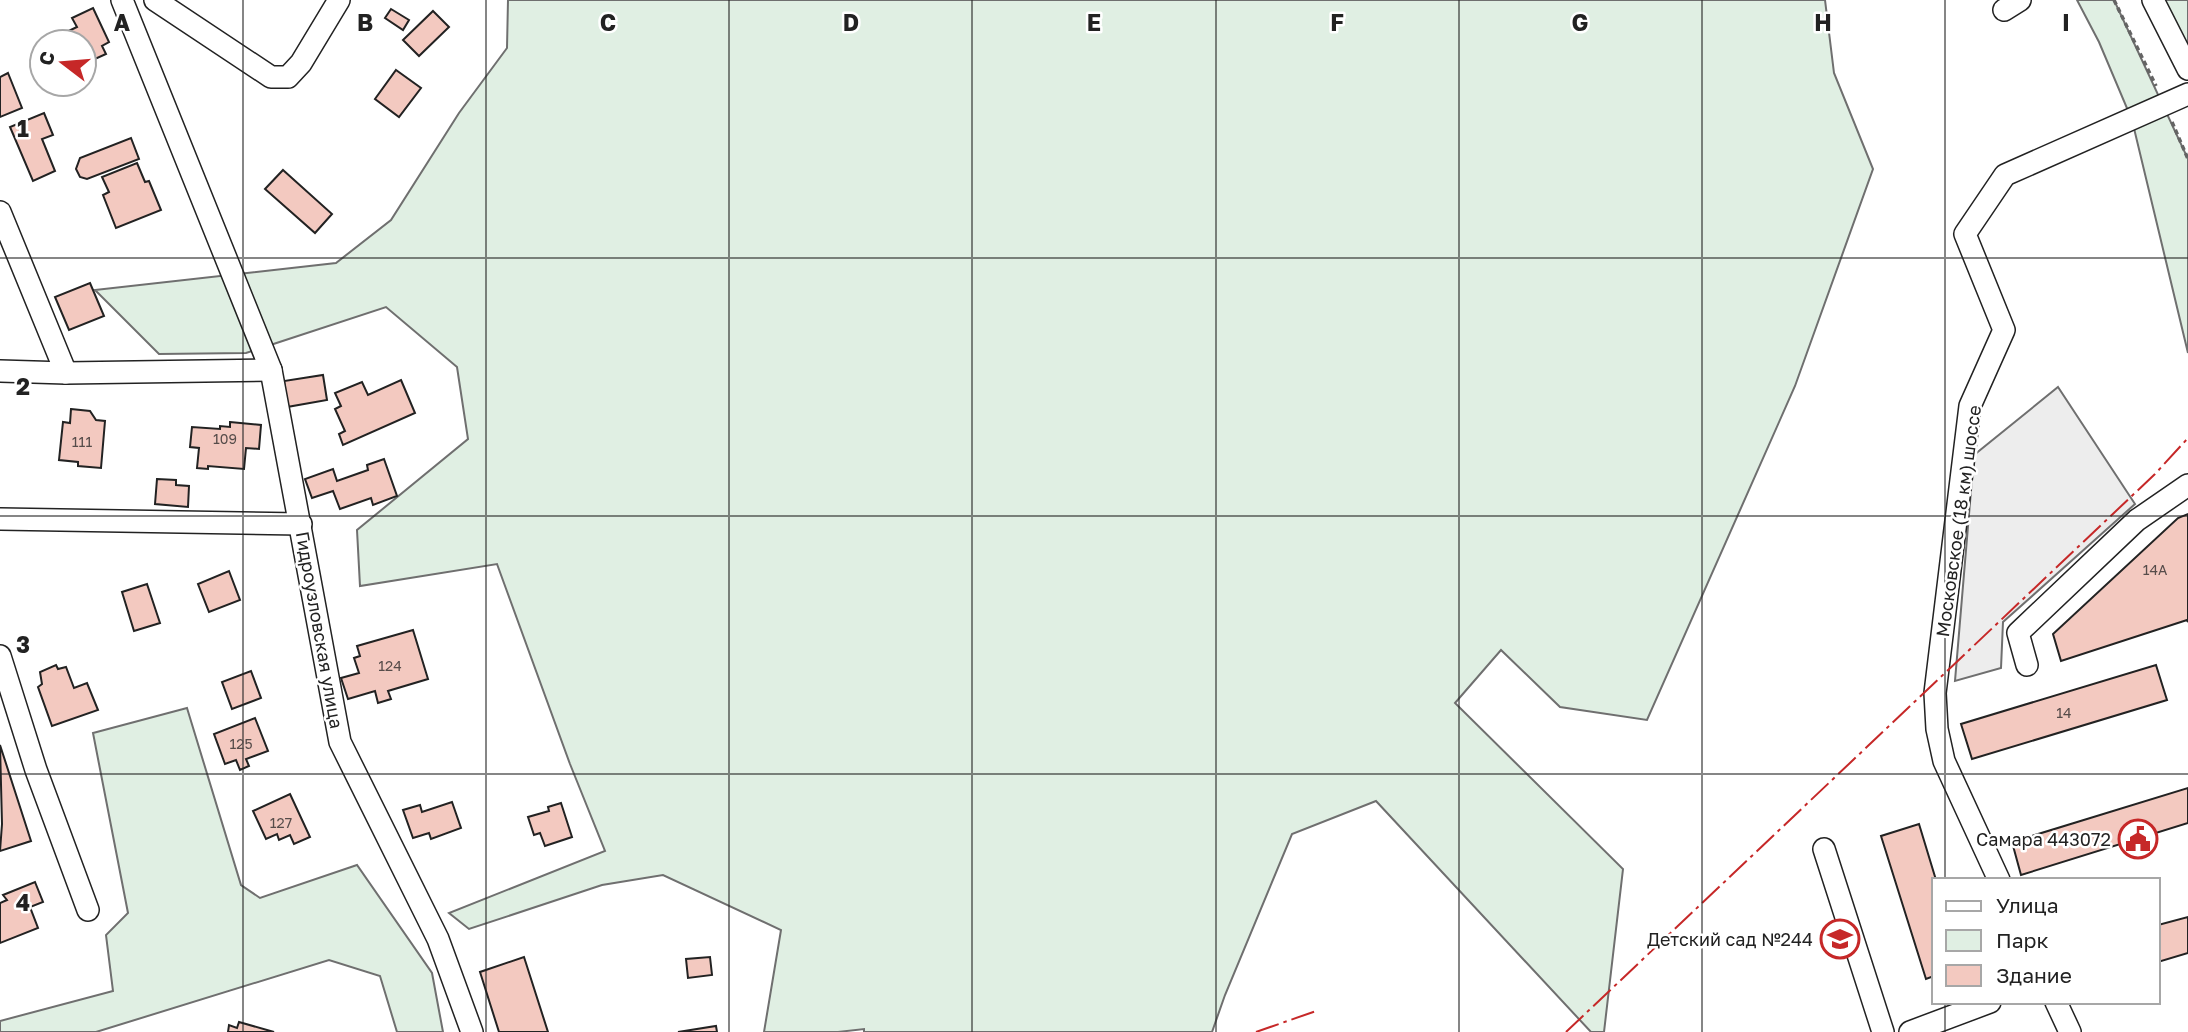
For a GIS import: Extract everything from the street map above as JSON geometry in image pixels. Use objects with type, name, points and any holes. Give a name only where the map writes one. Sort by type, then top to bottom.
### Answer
[{"type":"street","name":"Гидроузловская улица","points":[[122,0],[271,370],[340,742],[438,939],[472,1032]]},
{"type":"street","points":[[155,0],[271,77],[288,77],[301,63],[339,0]]},
{"type":"street","points":[[2153,0],[2188,69]]},
{"type":"street","points":[[2165,105],[2188,94]]},
{"type":"street","name":"Московское (18 км) шоссе","points":[[1998,878],[1944,761],[1937,729],[1935,693],[1970,406],[2004,331],[1965,234],[2005,175],[2165,105]]},
{"type":"street","points":[[0,212],[66,373]]},
{"type":"street","points":[[0,371],[66,373],[271,370]]},
{"type":"street","points":[[2027,665],[2018,633],[2137,520],[2188,485]]},
{"type":"street","points":[[0,519],[301,524]]},
{"type":"street","points":[[0,656],[36,770],[88,910]]},
{"type":"street","points":[[1824,849],[1883,1032]]},
{"type":"street","points":[[1910,1032],[1985,1004]]},
{"type":"street","points":[[2057,1004],[2070,1032]]},
{"type":"path","points":[[2114,0],[2188,159]]},
{"type":"green space","points":[[508,0],[1825,0],[1834,73],[1873,169],[1795,386],[1647,720],[1560,707],[1501,650],[1455,703],[1623,869],[1604,1032],[1591,1032],[1376,801],[1292,834],[1212,1032],[864,1032],[864,1029],[838,1032],[764,1032],[781,930],[663,875],[602,885],[469,929],[449,913],[605,851],[570,764],[497,564],[360,586],[357,530],[468,439],[457,367],[386,307],[246,353],[159,354],[95,290],[336,263],[391,220],[459,113],[507,48]]},
{"type":"green space","points":[[2077,0],[2114,0],[2188,159],[2188,353],[2132,120],[2099,42]]},
{"type":"green space","points":[[2162,0],[2188,0],[2188,56]]},
{"type":"green space","points":[[187,708],[241,885],[260,898],[357,865],[432,973],[443,1032],[397,1032],[380,976],[329,960],[96,1032],[0,1032],[0,1021],[113,991],[106,935],[128,913],[93,733]]},
{"type":"shaded area","points":[[2058,387],[2135,504],[2003,622],[2001,668],[1955,681],[1974,455]]},
{"type":"building","points":[[93,8],[109,42],[102,46],[106,54],[98,58],[98,28],[75,28],[77,27],[72,18]]},
{"type":"building","points":[[391,9],[409,20],[403,30],[385,18]]},
{"type":"building","points":[[433,11],[449,27],[419,56],[403,40]]},
{"type":"building","points":[[396,70],[421,88],[399,117],[375,99]]},
{"type":"building","points":[[8,73],[22,108],[0,117],[0,77]]},
{"type":"building","points":[[44,113],[53,135],[42,139],[55,171],[33,181],[10,127]]},
{"type":"building","points":[[131,138],[139,159],[87,179],[80,177],[76,169],[80,158]]},
{"type":"building","points":[[137,163],[145,182],[149,181],[161,210],[116,228],[103,195],[109,192],[102,177]]},
{"type":"building","points":[[283,170],[332,214],[315,233],[265,189]]},
{"type":"building","points":[[90,283],[104,316],[69,330],[55,297]]},
{"type":"building","points":[[323,375],[327,400],[287,407],[284,381]]},
{"type":"building","points":[[401,380],[415,413],[343,445],[339,434],[345,431],[335,409],[341,406],[335,393],[362,382],[368,395]]},
{"type":"building","points":[[71,409],[90,411],[96,420],[105,421],[101,468],[78,466],[78,462],[59,460],[63,422],[70,423]]},
{"type":"building","points":[[230,422],[261,425],[259,449],[246,448],[244,469],[208,466],[208,469],[197,468],[199,448],[190,447],[192,427],[220,429],[220,426],[230,427]]},
{"type":"building","points":[[384,459],[397,496],[373,505],[371,498],[340,509],[333,491],[312,498],[305,479],[333,469],[337,481],[368,470],[367,465]]},
{"type":"building","points":[[157,479],[176,480],[176,485],[189,486],[188,507],[155,504]]},
{"type":"building","points":[[2188,514],[2188,622],[2187,620],[2061,661],[2053,634],[2178,518]]},
{"type":"building","points":[[229,571],[240,600],[209,612],[198,584]]},
{"type":"building","points":[[147,584],[160,623],[134,631],[122,592]]},
{"type":"building","points":[[413,630],[428,679],[388,691],[391,699],[378,703],[375,691],[348,699],[341,678],[359,673],[354,658],[360,656],[357,646]]},
{"type":"building","points":[[56,665],[58,669],[66,667],[74,688],[87,683],[98,710],[52,726],[38,687],[42,684],[40,672]]},
{"type":"building","points":[[2156,665],[2167,700],[1972,759],[1961,724]]},
{"type":"building","points":[[251,671],[261,698],[232,709],[222,682]]},
{"type":"building","points":[[255,718],[268,751],[246,759],[249,766],[240,770],[236,760],[225,764],[214,734]]},
{"type":"building","points":[[0,745],[31,841],[0,851],[2,824]]},
{"type":"building","points":[[2188,788],[2188,823],[2021,875],[2012,842]]},
{"type":"building","points":[[290,794],[310,837],[294,844],[290,835],[279,840],[277,834],[266,839],[253,811]]},
{"type":"building","points":[[452,802],[461,828],[431,839],[429,833],[413,838],[403,810],[420,805],[422,812]]},
{"type":"building","points":[[561,803],[572,837],[545,846],[540,833],[534,835],[528,817],[549,811],[548,807]]},
{"type":"building","points":[[1919,824],[1935,878],[1932,878],[1932,977],[1926,979],[1881,836]]},
{"type":"building","points":[[35,882],[43,902],[30,907],[38,928],[0,943],[0,903],[7,900],[3,895]]},
{"type":"building","points":[[2188,917],[2188,953],[2160,961],[2160,924]]},
{"type":"building","points":[[524,957],[548,1032],[499,1032],[480,972]]},
{"type":"building","points":[[710,957],[712,975],[688,978],[686,959]]},
{"type":"building","points":[[239,1022],[274,1032],[228,1032],[229,1025],[237,1028]]},
{"type":"building","points":[[716,1026],[717,1032],[678,1032]]},
{"type":"power","points":[[1566,1032],[2155,474],[2188,438]]},
{"type":"power","points":[[1256,1032],[1316,1011]]},
{"type":"place","name":"Самара 443072","points":[[2138,839]]},
{"type":"place","name":"Детский сад №244","points":[[1840,939]]}]
